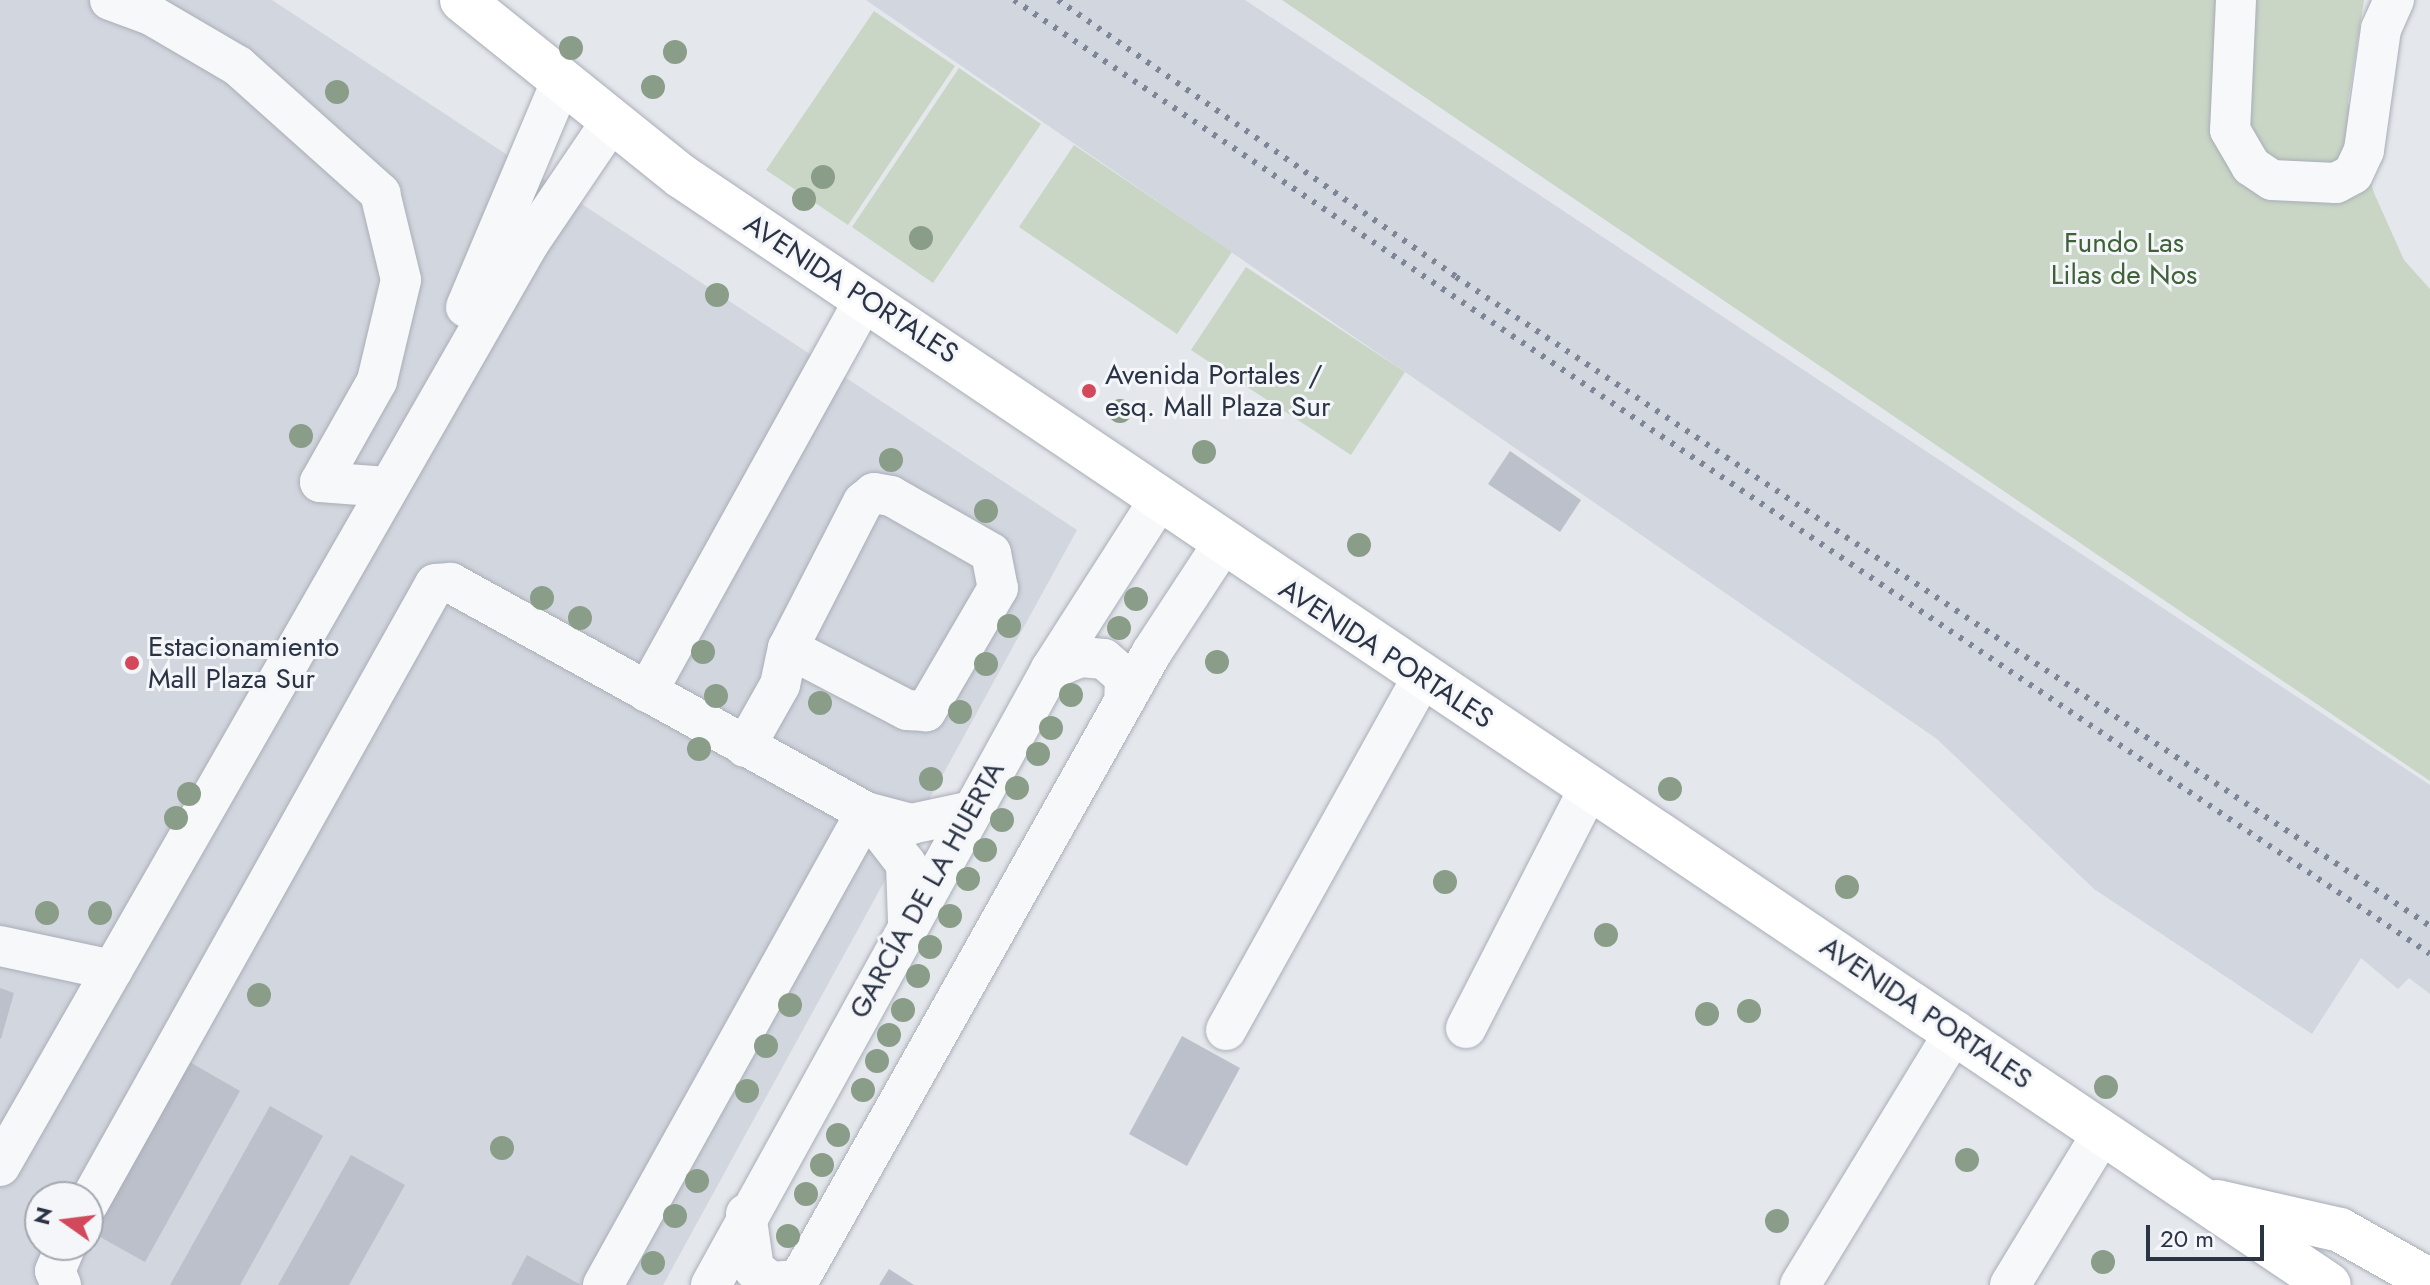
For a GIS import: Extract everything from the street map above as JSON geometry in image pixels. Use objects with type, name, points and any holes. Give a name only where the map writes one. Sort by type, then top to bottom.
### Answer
[{"type":"main road","name":"AVENIDA PORTALES","points":[[471,5],[609,125],[865,298],[1157,503],[1955,1031],[2329,1285]]},
{"type":"main road","points":[[2204,1200],[2331,1226],[2430,1281]]},
{"type":"street","points":[[110,0],[151,15],[238,66],[380,193],[401,280],[377,381],[320,482],[387,487]]},
{"type":"street","points":[[2236,0],[2230,130],[2251,166],[2272,180],[2336,183],[2353,174],[2364,150],[2381,29],[2394,0]]},
{"type":"street","points":[[430,413],[560,84]]},
{"type":"street","points":[[0,1166],[430,413],[609,125]]},
{"type":"street","points":[[647,692],[865,298]]},
{"type":"street","points":[[745,747],[780,685],[788,648],[874,493],[991,553],[998,588],[926,711],[907,710],[788,648]]},
{"type":"street","name":"GARCÍA DE LA HUERTA","points":[[711,1285],[746,1214],[1051,669],[1157,503]]},
{"type":"street","points":[[746,1214],[754,1269],[771,1282],[798,1283],[1124,701],[1222,545]]},
{"type":"street","points":[[101,1181],[425,590],[451,583],[866,812],[911,824],[972,811]]},
{"type":"street","points":[[1051,669],[1081,657],[1104,659],[1125,677],[1124,701]]},
{"type":"street","points":[[1226,1030],[1422,678]]},
{"type":"street","points":[[1466,1028],[1589,789]]},
{"type":"street","points":[[866,812],[906,864],[908,924]]},
{"type":"street","points":[[603,1285],[866,812]]},
{"type":"street","points":[[0,946],[112,970]]},
{"type":"street","points":[[1800,1285],[1955,1031]]},
{"type":"street","points":[[2010,1285],[2103,1132]]},
{"type":"street","points":[[59,1261],[55,1271],[61,1285]]},
{"type":"shaded area","points":[[0,0],[272,0],[1077,530],[663,1285],[0,1285]]},
{"type":"shaded area","points":[[866,0],[1245,0],[2430,785],[2430,994],[2409,978],[2398,989],[2361,958],[2312,1034],[2094,889],[1937,739]]},
{"type":"green space","name":"Fundo Las Lilas de Nos","points":[[1282,0],[2364,0],[2348,102],[2374,193],[2404,260],[2430,289],[2430,781]]},
{"type":"green space","points":[[874,11],[955,66],[848,225],[766,170]]},
{"type":"green space","points":[[959,68],[1041,124],[933,283],[852,227]]},
{"type":"green space","points":[[1074,145],[1232,252],[1177,334],[1019,227]]},
{"type":"green space","points":[[1246,267],[1405,372],[1351,455],[1191,350]]},
{"type":"building","points":[[1510,451],[1581,500],[1560,532],[1488,484]]},
{"type":"building","points":[[0,988],[14,993],[1,1039],[0,1038]]},
{"type":"building","points":[[1182,1036],[1240,1068],[1187,1166],[1129,1134]]},
{"type":"building","points":[[188,1061],[240,1091],[145,1262],[104,1239],[104,1213]]},
{"type":"building","points":[[270,1106],[323,1136],[240,1285],[170,1285]]},
{"type":"building","points":[[351,1155],[405,1185],[349,1285],[278,1285]]},
{"type":"building","points":[[527,1255],[581,1285],[511,1285]]},
{"type":"building","points":[[889,1269],[914,1285],[879,1285]]},
{"type":"railway","points":[[1014,0],[2430,954]]},
{"type":"railway","points":[[1058,0],[1456,277],[2430,926]]},
{"type":"place","name":"Avenida Portales / esq. Mall Plaza Sur","points":[[1089,391]]},
{"type":"place","name":"Estacionamiento Mall Plaza Sur","points":[[132,663]]}]
